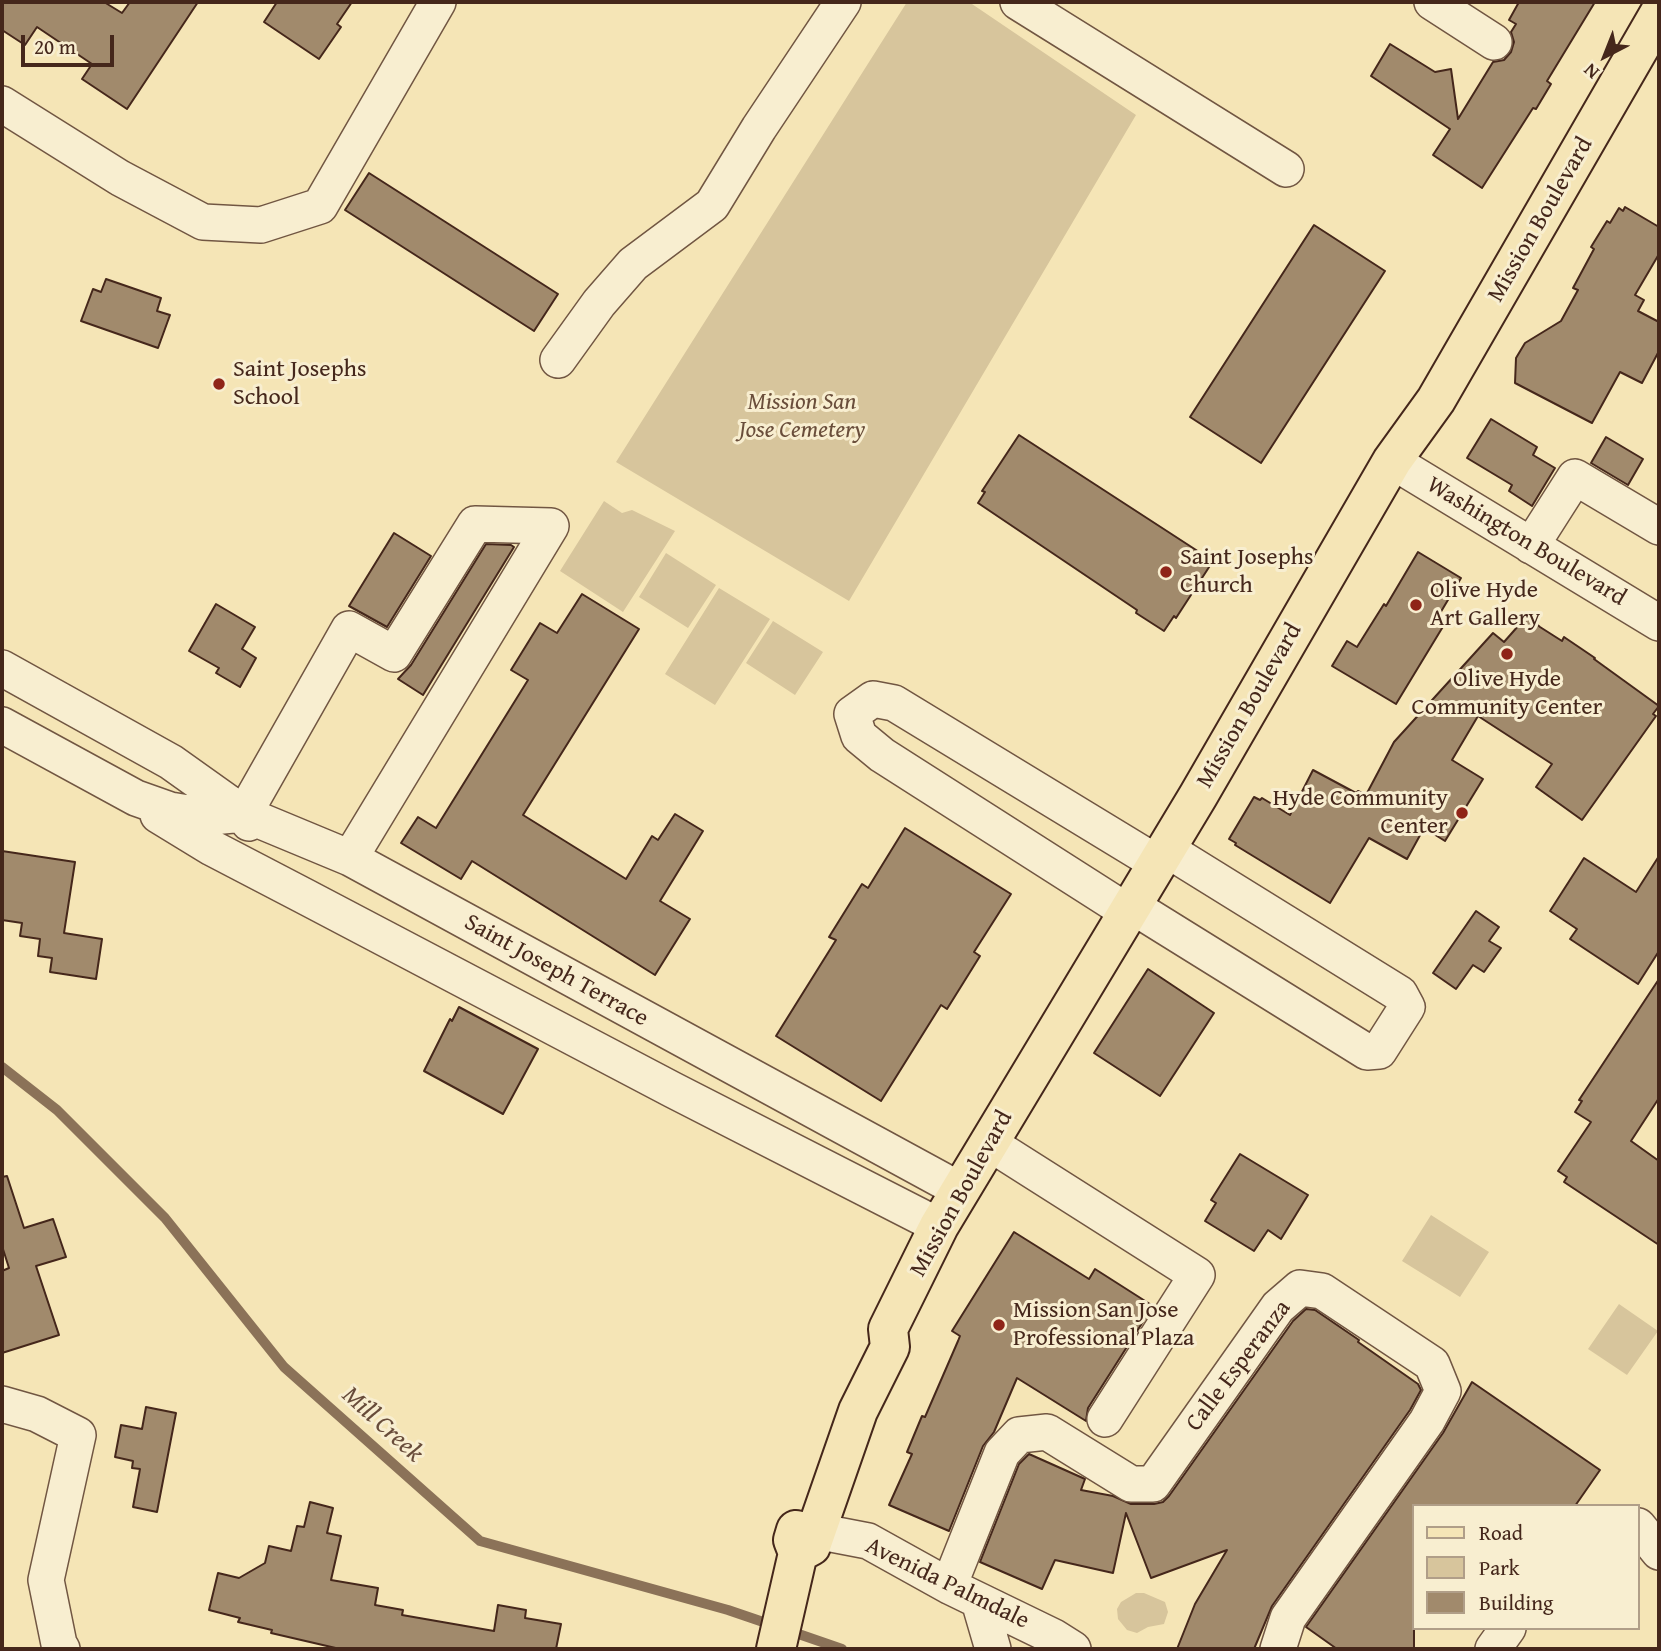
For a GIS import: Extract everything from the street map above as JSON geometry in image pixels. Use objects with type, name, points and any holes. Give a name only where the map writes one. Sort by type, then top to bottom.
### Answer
[{"type":"main road","name":"Mission Boulevard","points":[[776,1649],[801,1557],[793,1540],[814,1469],[836,1409],[873,1338],[888,1329],[939,1226],[1162,856],[1392,461],[1436,400],[1659,14]]},
{"type":"street","points":[[2,104],[120,178],[203,222],[261,225],[320,206],[438,2]]},
{"type":"street","points":[[558,360],[599,303],[633,264],[712,205],[759,128],[843,2]]},
{"type":"street","points":[[1018,2],[1286,169]]},
{"type":"street","points":[[1432,2],[1494,42]]},
{"type":"street","name":"Washington Boulevard","points":[[1392,461],[1659,623]]},
{"type":"street","points":[[1531,546],[1575,477],[1659,527]]},
{"type":"street","points":[[244,814],[349,629],[394,654],[475,524],[551,526],[350,858]]},
{"type":"street","points":[[2,668],[171,762],[244,814],[263,850],[306,897]]},
{"type":"street","points":[[873,699],[894,703],[1400,995],[1407,1007],[1379,1051],[1367,1052],[1130,909],[882,755],[859,736],[852,714],[873,699]]},
{"type":"street","name":"Saint Joseph Terrace","points":[[2,725],[136,798],[169,823],[306,897],[939,1226]]},
{"type":"street","name":"Saint Joseph Terrace","points":[[136,798],[170,810],[212,817],[244,814],[350,858],[960,1191]]},
{"type":"street","points":[[673,1090],[699,1049]]},
{"type":"street","points":[[989,1143],[1197,1275],[1105,1419]]},
{"type":"street","name":"Calle Esperanza","points":[[964,1593],[1002,1453],[1019,1436],[1047,1432],[1131,1484],[1153,1484],[1278,1307],[1300,1288],[1322,1291],[1432,1364],[1443,1391],[1427,1420],[1288,1618],[1278,1649]]},
{"type":"street","points":[[2,1404],[37,1414],[78,1435],[47,1580],[62,1649]]},
{"type":"street","points":[[1640,1529],[1659,1552]]},
{"type":"street","name":"Avenida Palmdale","points":[[801,1557],[867,1541],[1073,1649]]},
{"type":"street","points":[[964,1593],[993,1649]]},
{"type":"street","points":[[1493,1649],[1507,1630]]},
{"type":"green space","name":"Mission San Jose Cemetery","points":[[907,2],[969,2],[1136,115],[849,601],[616,462]]},
{"type":"green space","points":[[604,501],[622,513],[632,510],[675,531],[623,612],[560,571]]},
{"type":"green space","points":[[666,553],[716,585],[688,628],[639,597]]},
{"type":"green space","points":[[719,588],[770,619],[715,705],[665,674]]},
{"type":"green space","points":[[773,621],[823,652],[795,695],[746,663]]},
{"type":"green space","points":[[1431,1215],[1489,1252],[1460,1297],[1402,1261]]},
{"type":"green space","points":[[1619,1304],[1658,1331],[1627,1375],[1588,1349]]},
{"type":"green space","points":[[1136,1593],[1144,1593],[1165,1602],[1168,1612],[1164,1624],[1148,1627],[1137,1633],[1127,1630],[1118,1619],[1117,1609],[1121,1602]]},
{"type":"building","points":[[2,2],[104,2],[122,13],[130,2],[198,2],[127,109],[82,79],[92,64],[37,27],[25,45],[2,30]]},
{"type":"building","points":[[277,2],[352,2],[337,24],[341,27],[319,59],[264,22]]},
{"type":"building","points":[[1519,2],[1595,2],[1547,81],[1551,84],[1536,109],[1533,108],[1482,188],[1433,155],[1450,129],[1371,76],[1390,44],[1435,72],[1451,69],[1458,119],[1493,62],[1504,60],[1511,52],[1514,42],[1511,32],[1516,24],[1509,20]]},
{"type":"building","points":[[369,173],[558,294],[534,331],[345,210]]},
{"type":"building","points":[[1625,207],[1659,227],[1659,254],[1635,295],[1644,300],[1638,311],[1659,322],[1659,351],[1642,383],[1620,372],[1592,423],[1515,383],[1516,358],[1525,343],[1561,321],[1578,290],[1573,288],[1594,249],[1591,247],[1607,221],[1610,223],[1619,208],[1623,211]]},
{"type":"building","points":[[1314,225],[1385,271],[1261,463],[1190,417]]},
{"type":"building","points":[[106,279],[161,298],[157,311],[170,315],[158,348],[81,321],[93,289],[101,292]]},
{"type":"building","points":[[1491,419],[1537,447],[1533,455],[1555,468],[1532,506],[1509,491],[1512,485],[1467,458]]},
{"type":"building","points":[[1019,435],[1213,561],[1176,618],[1174,616],[1164,631],[978,503],[985,492],[982,491]]},
{"type":"building","points":[[1606,437],[1643,459],[1628,485],[1591,463]]},
{"type":"building","points":[[394,533],[431,556],[387,627],[349,606]]},
{"type":"building","points":[[486,544],[514,547],[423,695],[398,679],[411,665]]},
{"type":"building","points":[[1418,552],[1461,578],[1439,615],[1447,620],[1396,704],[1332,666],[1347,641],[1357,647],[1384,604],[1386,606]]},
{"type":"building","points":[[582,594],[639,629],[523,815],[626,879],[652,836],[658,840],[675,814],[703,831],[660,901],[690,919],[655,975],[472,861],[461,879],[401,843],[418,817],[436,828],[528,680],[511,670],[540,623],[557,633]]},
{"type":"building","points":[[216,604],[255,627],[242,649],[256,658],[240,687],[216,673],[219,668],[189,651]]},
{"type":"building","points":[[1527,616],[1562,641],[1564,637],[1595,658],[1659,706],[1653,714],[1656,716],[1582,820],[1536,787],[1552,764],[1478,716],[1452,760],[1483,779],[1445,841],[1424,828],[1407,859],[1369,838],[1330,903],[1229,839],[1254,797],[1260,800],[1262,798],[1290,815],[1313,770],[1356,793],[1358,791],[1366,795],[1394,742],[1493,633],[1504,642]]},
{"type":"building","points":[[905,828],[1011,894],[974,952],[980,956],[947,1009],[941,1005],[881,1101],[776,1036],[836,940],[829,937],[862,884],[868,888]]},
{"type":"building","points":[[2,851],[75,862],[64,933],[102,939],[96,979],[50,972],[52,958],[38,956],[40,939],[20,936],[22,923],[2,920]]},
{"type":"building","points":[[1659,856],[1659,951],[1638,984],[1570,939],[1577,929],[1550,911],[1584,858],[1636,892]]},
{"type":"building","points":[[1476,911],[1499,927],[1489,941],[1501,948],[1484,972],[1473,965],[1456,989],[1433,973]]},
{"type":"building","points":[[1148,969],[1214,1013],[1160,1096],[1094,1053]]},
{"type":"building","points":[[1659,979],[1659,1098],[1631,1141],[1659,1161],[1659,1245],[1564,1182],[1567,1177],[1558,1171],[1591,1122],[1575,1112],[1582,1101],[1579,1100]]},
{"type":"building","points":[[459,1007],[538,1049],[503,1114],[424,1071],[450,1019],[452,1021]]},
{"type":"building","points":[[1240,1154],[1308,1195],[1281,1239],[1268,1230],[1254,1251],[1205,1221],[1216,1203],[1211,1200]]},
{"type":"building","points":[[7,1176],[24,1228],[53,1219],[66,1257],[36,1266],[59,1335],[2,1353],[2,1271],[9,1268],[2,1246],[2,1177]]},
{"type":"building","points":[[1014,1232],[1089,1279],[1095,1269],[1153,1306],[1088,1408],[1086,1421],[1017,1378],[994,1432],[983,1446],[949,1531],[889,1505],[912,1454],[907,1452],[922,1416],[925,1417],[960,1336],[952,1331]]},
{"type":"building","points":[[1306,1309],[1315,1310],[1359,1340],[1358,1342],[1418,1384],[1421,1390],[1410,1410],[1272,1606],[1254,1649],[1177,1649],[1195,1604],[1227,1550],[1151,1578],[1126,1513],[1113,1573],[1055,1560],[1042,1589],[980,1562],[1019,1464],[1029,1454],[1085,1479],[1081,1490],[1113,1496],[1131,1504],[1163,1502],[1293,1321]]},
{"type":"building","points":[[1472,1382],[1600,1470],[1576,1504],[1412,1504],[1414,1649],[1337,1649],[1306,1627],[1443,1433]]},
{"type":"building","points":[[146,1407],[176,1413],[157,1512],[133,1507],[140,1469],[132,1468],[133,1461],[115,1457],[121,1425],[142,1429]]},
{"type":"building","points":[[310,1502],[333,1508],[327,1533],[341,1536],[331,1580],[378,1588],[375,1605],[403,1610],[402,1615],[494,1631],[498,1605],[526,1610],[525,1618],[561,1624],[556,1649],[340,1649],[271,1633],[272,1630],[238,1622],[240,1618],[209,1610],[218,1573],[239,1578],[265,1563],[269,1546],[291,1551],[297,1526],[304,1527]]},
{"type":"waterway","name":"Mill Creek","points":[[2,1067],[57,1110],[165,1218],[284,1367],[480,1541],[728,1610],[772,1625]]},
{"type":"waterway","name":"Mill Creek","points":[[787,1630],[842,1649]]},
{"type":"place","name":"Saint Josephs School","points":[[219,384]]},
{"type":"place","name":"Saint Josephs Church","points":[[1166,572]]},
{"type":"place","name":"Olive Hyde Art Gallery","points":[[1416,605]]},
{"type":"place","name":"Olive Hyde Community Center","points":[[1507,654]]},
{"type":"place","name":"Hyde Community Center","points":[[1462,813]]},
{"type":"place","name":"Mission San Jose Professional Plaza","points":[[999,1325]]}]
